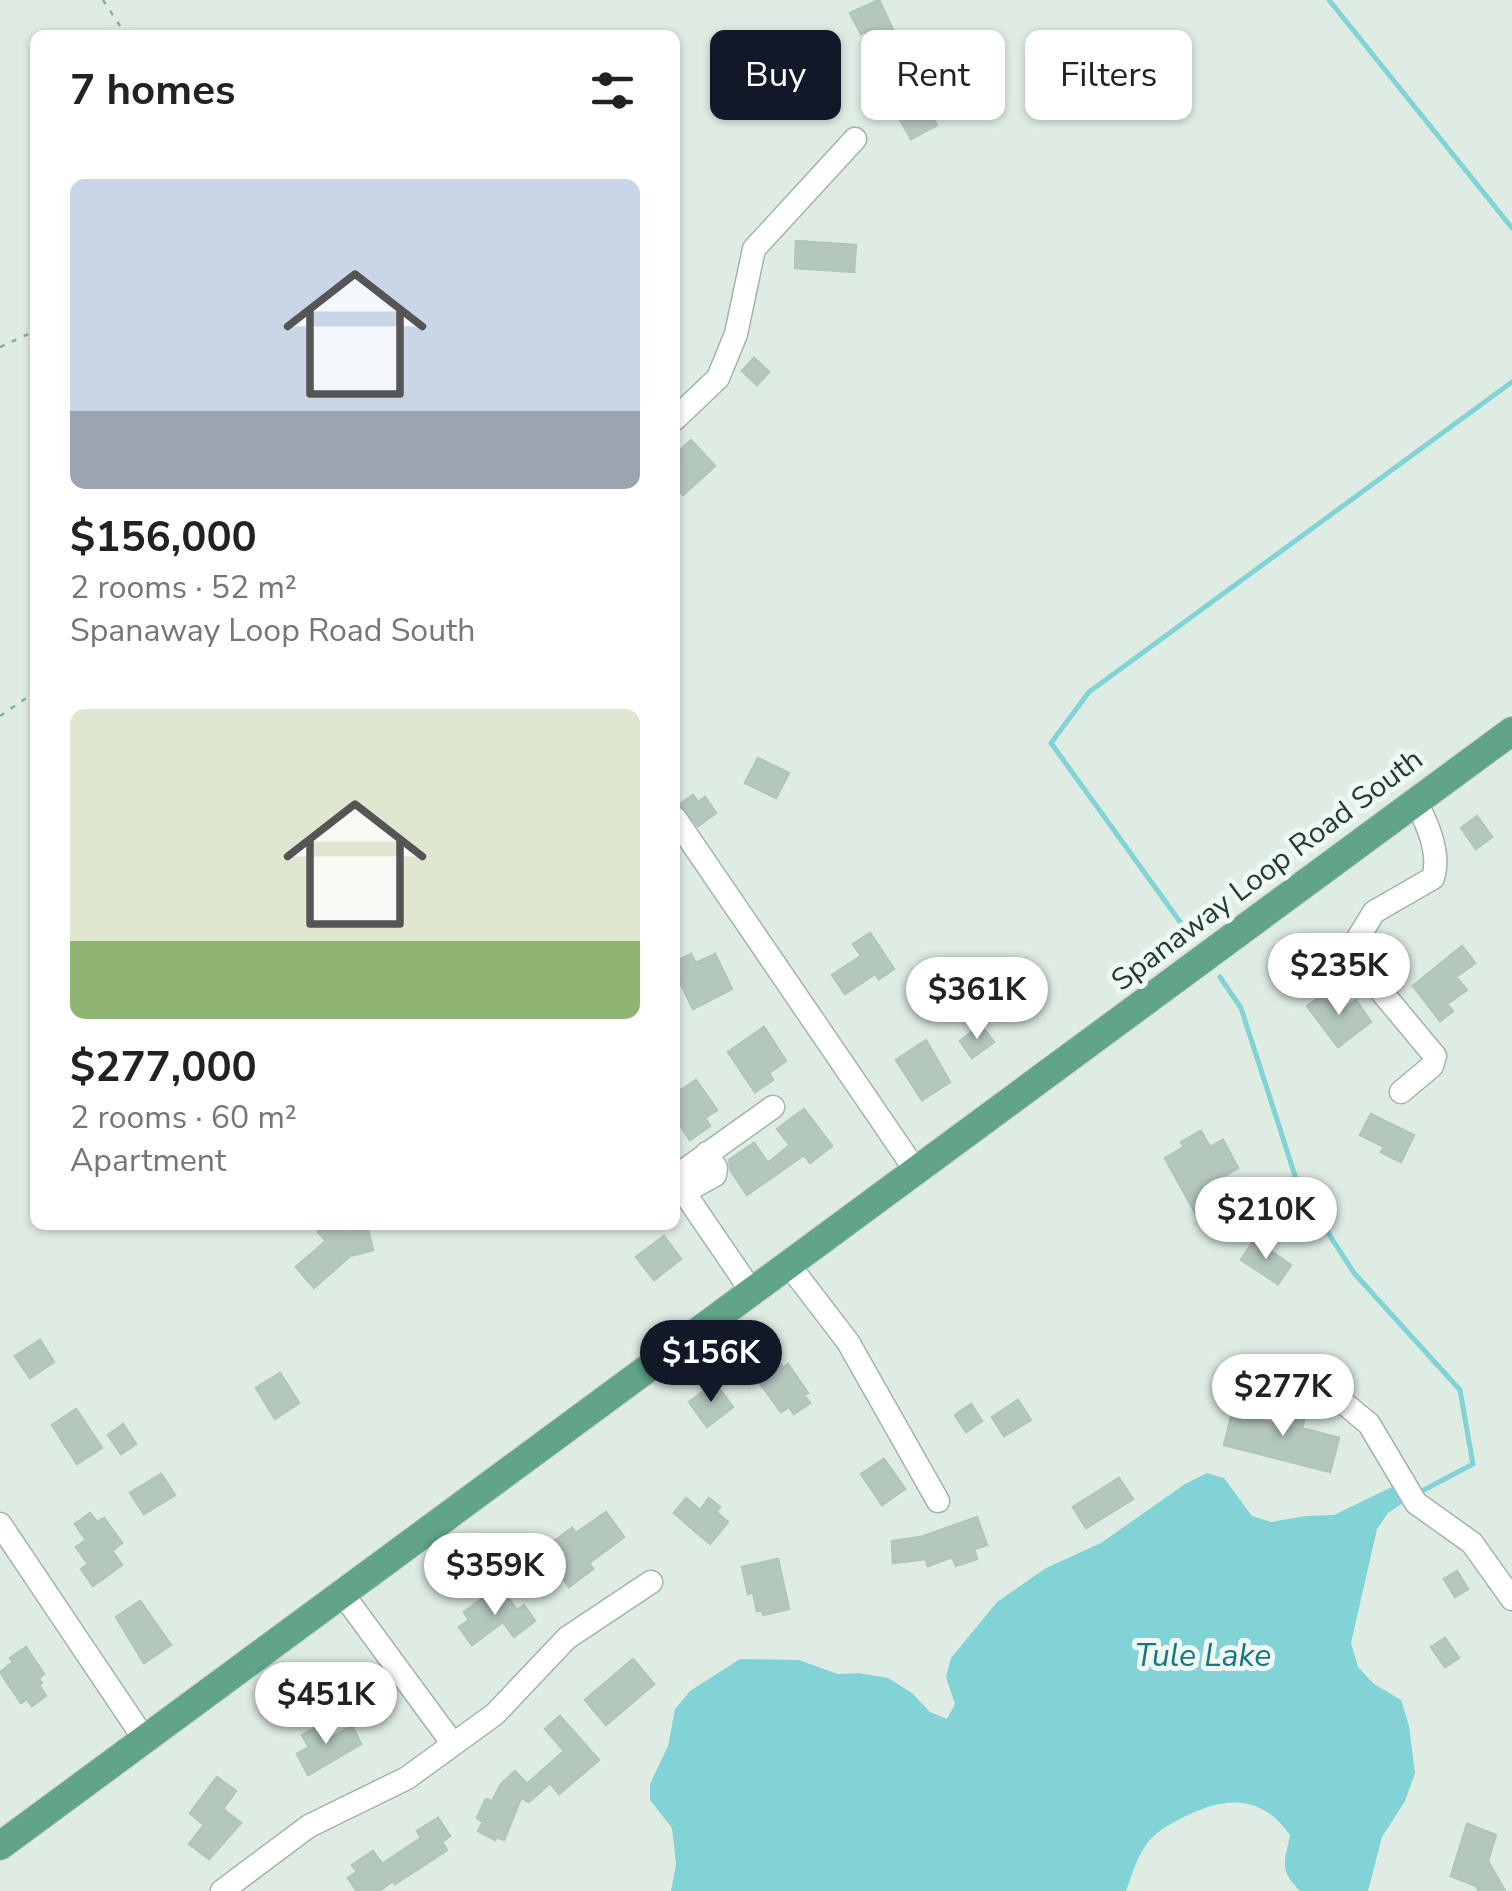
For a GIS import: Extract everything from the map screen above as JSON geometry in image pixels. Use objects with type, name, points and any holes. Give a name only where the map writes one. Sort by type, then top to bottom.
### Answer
[{"type":"main road","name":"Spanaway Loop Road South","points":[[0,1846],[1512,731]]},
{"type":"street","points":[[680,414],[718,378],[736,334],[754,249],[855,139]]},
{"type":"street","points":[[1400,1092],[1432,1066],[1435,1056],[1380,990],[1358,938],[1374,912],[1433,878],[1438,864],[1415,800]]},
{"type":"street","points":[[680,825],[916,1172]]},
{"type":"street","points":[[680,1183],[715,1175],[716,1168],[708,1154],[773,1107]]},
{"type":"street","points":[[680,1186],[752,1292]]},
{"type":"street","points":[[788,1265],[848,1342],[938,1501]]},
{"type":"street","points":[[1290,1388],[1345,1404],[1370,1424],[1416,1504],[1472,1544],[1512,1599]]},
{"type":"street","points":[[0,1524],[144,1740]]},
{"type":"street","points":[[222,1891],[309,1826],[407,1778],[496,1714],[568,1638],[651,1582]]},
{"type":"street","points":[[342,1594],[453,1744]]},
{"type":"path","points":[[102,0],[123,30]]},
{"type":"path","points":[[0,347],[30,334]]},
{"type":"path","points":[[0,716],[30,695]]},
{"type":"water","name":"Tule Lake","points":[[1207,1473],[1224,1478],[1252,1516],[1271,1522],[1334,1515],[1398,1484],[1413,1496],[1388,1513],[1377,1529],[1351,1643],[1358,1667],[1374,1684],[1401,1700],[1415,1773],[1405,1801],[1382,1837],[1368,1891],[1300,1891],[1286,1871],[1290,1835],[1266,1811],[1253,1805],[1225,1803],[1195,1812],[1159,1831],[1141,1853],[1126,1891],[671,1891],[676,1864],[672,1828],[650,1800],[650,1784],[668,1746],[675,1709],[690,1691],[740,1659],[799,1660],[838,1674],[888,1678],[912,1693],[930,1712],[947,1719],[955,1704],[946,1677],[951,1658],[997,1602],[1046,1568],[1101,1543]]},
{"type":"building","points":[[879,0],[893,30],[861,30],[861,34],[850,13]]},
{"type":"building","points":[[900,120],[934,120],[937,125],[911,139]]},
{"type":"building","points":[[796,241],[856,245],[854,272],[795,268]]},
{"type":"building","points":[[754,358],[769,372],[757,385],[742,371]]},
{"type":"building","points":[[691,440],[715,466],[683,495],[680,492],[680,450]]},
{"type":"building","points":[[758,758],[789,773],[776,798],[745,783]]},
{"type":"building","points":[[693,795],[698,802],[705,797],[716,813],[698,826],[680,804]]},
{"type":"building","points":[[1477,816],[1492,837],[1476,849],[1461,828]]},
{"type":"building","points":[[870,933],[894,969],[879,979],[875,974],[845,994],[832,975],[861,956],[853,944]]},
{"type":"building","points":[[1462,946],[1475,963],[1456,977],[1467,990],[1447,1004],[1453,1011],[1440,1021],[1413,986]]},
{"type":"building","points":[[691,954],[696,963],[715,954],[732,989],[693,1009],[680,982],[680,960]]},
{"type":"building","points":[[1327,992],[1341,1011],[1356,1000],[1371,1022],[1338,1047],[1307,1006]]},
{"type":"building","points":[[981,1025],[994,1042],[972,1058],[960,1041]]},
{"type":"building","points":[[764,1027],[786,1061],[769,1073],[773,1080],[755,1092],[728,1052]]},
{"type":"building","points":[[926,1040],[950,1082],[922,1100],[896,1060]]},
{"type":"building","points":[[696,1080],[717,1110],[705,1118],[710,1126],[690,1140],[680,1125],[680,1091]]},
{"type":"building","points":[[804,1109],[832,1146],[810,1163],[804,1155],[747,1195],[731,1171],[729,1160],[754,1143],[768,1163],[790,1145],[777,1129]]},
{"type":"building","points":[[1371,1114],[1414,1135],[1401,1162],[1381,1152],[1384,1147],[1360,1135]]},
{"type":"building","points":[[1201,1131],[1210,1147],[1223,1140],[1238,1168],[1221,1178],[1224,1183],[1212,1190],[1227,1217],[1204,1229],[1165,1158],[1184,1147],[1181,1142]]},
{"type":"building","points":[[368,1230],[373,1250],[350,1256],[314,1288],[296,1267],[326,1241],[318,1232]]},
{"type":"building","points":[[664,1236],[681,1259],[654,1280],[636,1257]]},
{"type":"building","points":[[1254,1240],[1291,1265],[1278,1284],[1241,1260]]},
{"type":"building","points":[[40,1340],[54,1362],[30,1378],[15,1356]]},
{"type":"building","points":[[771,1350],[783,1368],[788,1364],[808,1393],[804,1395],[810,1403],[794,1414],[789,1407],[781,1412],[748,1367]]},
{"type":"building","points":[[280,1373],[299,1403],[275,1419],[256,1388]]},
{"type":"building","points":[[715,1383],[733,1407],[707,1427],[689,1402]]},
{"type":"building","points":[[1018,1400],[1031,1420],[1004,1436],[992,1417]]},
{"type":"building","points":[[1288,1402],[1307,1408],[1302,1428],[1339,1438],[1330,1472],[1224,1445],[1232,1413],[1283,1425]]},
{"type":"building","points":[[971,1404],[982,1421],[966,1432],[955,1415]]},
{"type":"building","points":[[76,1409],[102,1448],[77,1464],[52,1425]]},
{"type":"building","points":[[123,1424],[136,1444],[121,1454],[108,1435]]},
{"type":"building","points":[[884,1459],[905,1489],[882,1505],[861,1474]]},
{"type":"building","points":[[161,1474],[175,1495],[144,1514],[130,1493]]},
{"type":"building","points":[[1119,1478],[1133,1499],[1086,1528],[1073,1507]]},
{"type":"building","points":[[686,1498],[700,1510],[709,1498],[720,1507],[716,1512],[728,1522],[710,1544],[674,1513]]},
{"type":"building","points":[[606,1512],[624,1537],[589,1563],[593,1569],[569,1587],[549,1560],[530,1575],[514,1555],[537,1538],[545,1548],[572,1528],[576,1533]]},
{"type":"building","points":[[90,1513],[97,1522],[104,1518],[122,1543],[112,1551],[122,1565],[93,1586],[81,1569],[88,1564],[76,1547],[86,1540],[75,1524]]},
{"type":"building","points":[[977,1517],[987,1545],[974,1549],[977,1559],[956,1566],[952,1557],[928,1566],[926,1559],[893,1563],[892,1541],[921,1537]]},
{"type":"building","points":[[778,1559],[789,1609],[763,1615],[762,1610],[757,1611],[753,1592],[748,1594],[742,1567]]},
{"type":"building","points":[[1457,1571],[1468,1589],[1455,1597],[1444,1579]]},
{"type":"building","points":[[504,1592],[517,1610],[524,1605],[535,1621],[514,1637],[503,1622],[472,1645],[459,1627],[469,1620],[464,1612],[489,1593],[494,1599]]},
{"type":"building","points":[[140,1601],[171,1645],[144,1663],[116,1617]]},
{"type":"building","points":[[1445,1638],[1459,1658],[1445,1667],[1431,1647]]},
{"type":"building","points":[[26,1647],[44,1674],[39,1685],[46,1696],[32,1706],[27,1699],[21,1703],[0,1672],[13,1662],[10,1658]]},
{"type":"building","points":[[633,1659],[654,1684],[606,1725],[585,1700]]},
{"type":"building","points":[[560,1716],[599,1760],[559,1794],[550,1783],[529,1802],[521,1798],[504,1840],[478,1831],[483,1822],[477,1818],[486,1799],[492,1801],[501,1784],[515,1771],[527,1784],[564,1751],[545,1729]]},
{"type":"building","points":[[325,1723],[332,1737],[352,1726],[361,1744],[308,1775],[297,1754],[309,1747],[302,1735]]},
{"type":"building","points":[[217,1777],[236,1791],[223,1809],[241,1823],[209,1859],[189,1844],[204,1825],[190,1813]]},
{"type":"building","points":[[438,1818],[450,1836],[442,1842],[447,1850],[395,1884],[393,1881],[379,1891],[357,1891],[348,1878],[357,1872],[352,1865],[373,1851],[382,1864],[421,1838],[417,1831]]},
{"type":"building","points":[[1467,1824],[1496,1835],[1488,1861],[1505,1891],[1479,1891],[1451,1876]]},
{"type":"waterway","points":[[1329,0],[1512,228]]},
{"type":"waterway","points":[[1191,937],[1051,743],[1089,692],[1512,382]]},
{"type":"waterway","points":[[1220,977],[1241,1008],[1299,1188],[1354,1273],[1460,1390],[1473,1464],[1420,1492]]}]
